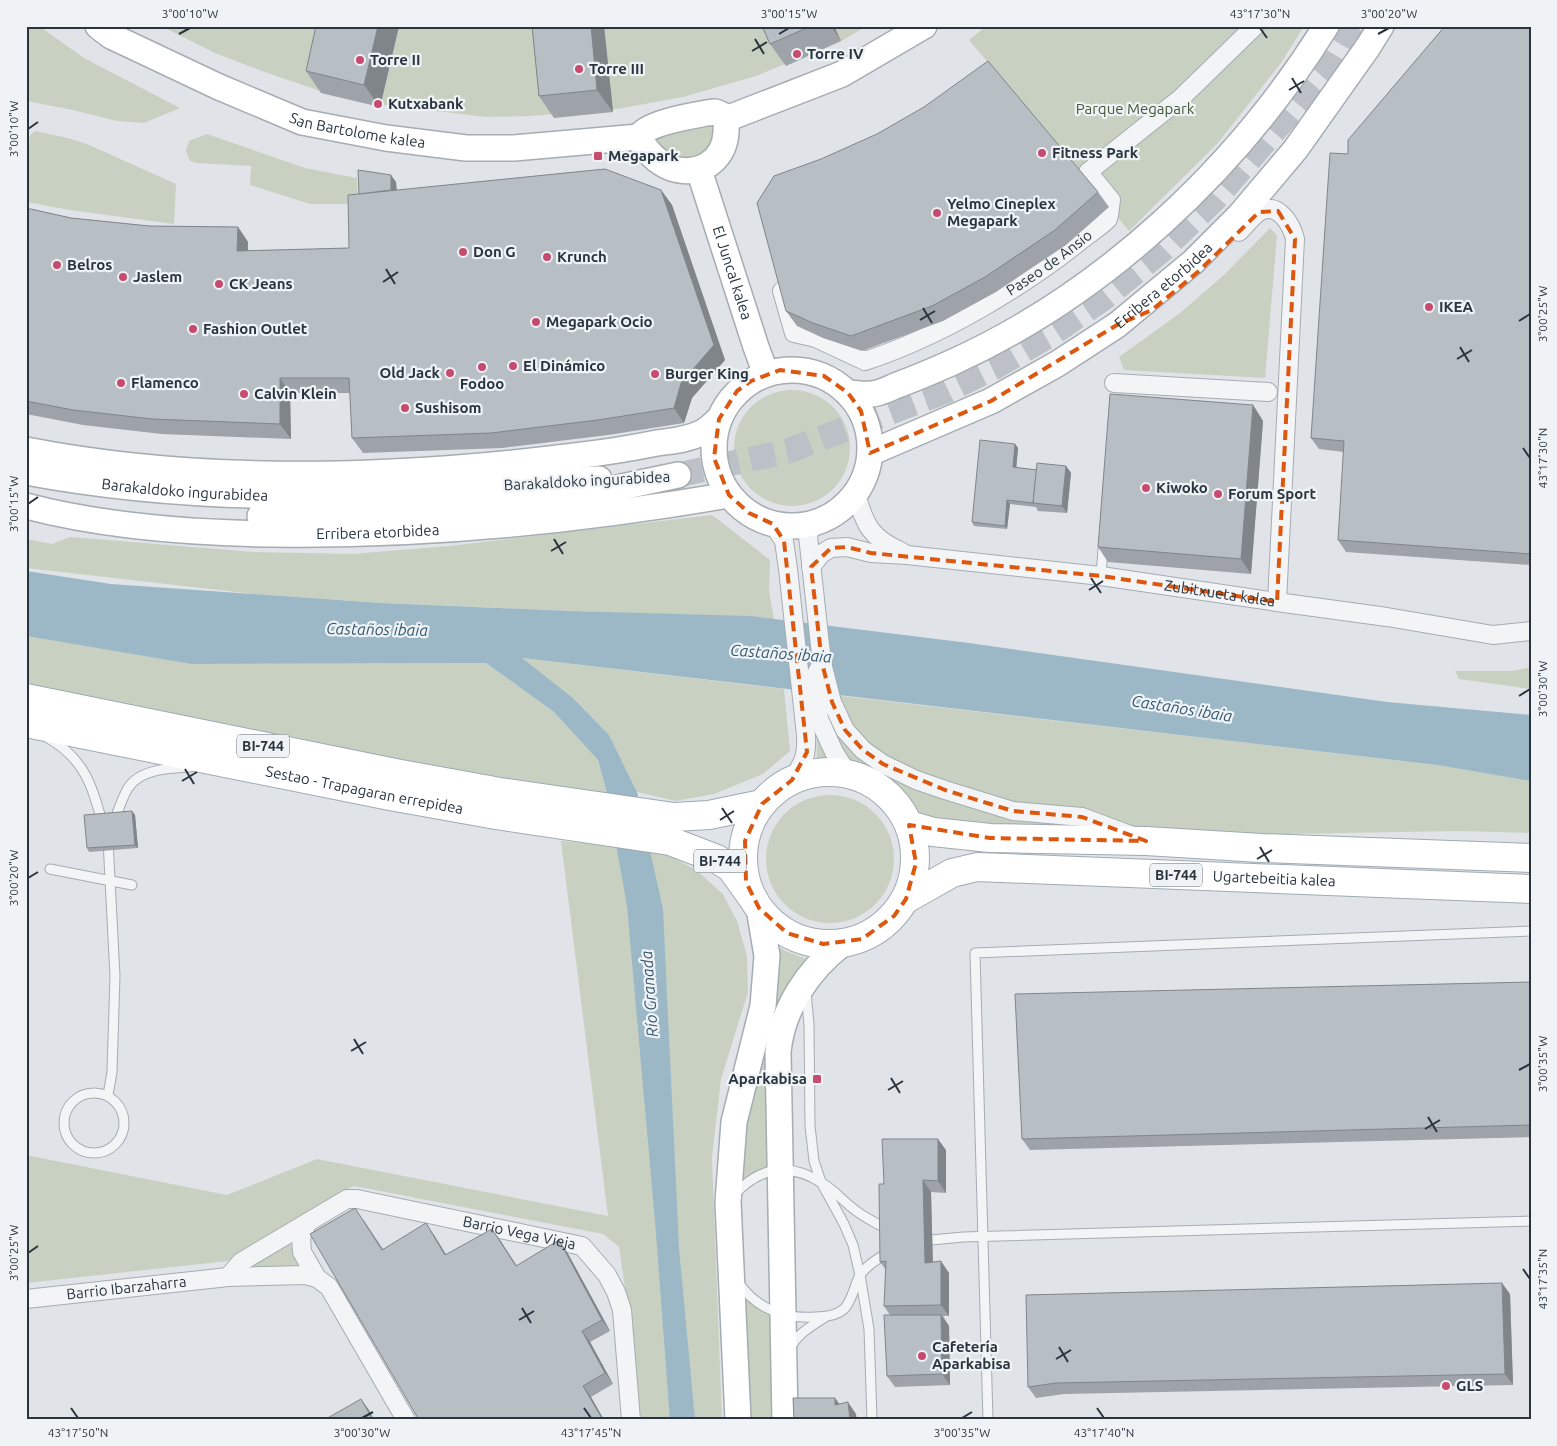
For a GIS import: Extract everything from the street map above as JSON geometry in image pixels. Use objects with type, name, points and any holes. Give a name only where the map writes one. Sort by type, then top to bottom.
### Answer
[{"type":"main road","name":"Sestao - Trapagaran errepidea","points":[[26,698],[385,771],[498,804]]},
{"type":"main road","name":"Sestao - Trapagaran errepidea","points":[[26,724],[390,796],[498,804]]},
{"type":"main road","name":"BI-744","points":[[498,804],[672,829],[731,868],[757,904],[772,922],[787,934],[804,941],[823,944],[842,944],[862,939],[879,929],[894,916],[906,899],[916,863],[914,844],[909,826],[897,805],[881,789],[865,780],[848,774],[833,772],[817,773],[792,780],[771,794],[751,821],[745,841],[743,861],[746,882],[757,904]]},
{"type":"main road","name":"BI-744","points":[[672,829],[709,815],[762,804]]},
{"type":"main road","name":"Ugartebeitia kalea","points":[[909,826],[933,832],[990,838],[1146,841],[1261,848],[1531,858]]},
{"type":"main road","name":"Ugartebeitia kalea","points":[[906,899],[952,873],[977,868],[1531,888]]},
{"type":"street","name":"San Bartolome kalea","points":[[98,26],[111,36],[218,87],[302,122],[386,138],[466,148],[514,148],[639,136],[642,131],[653,126],[707,113],[720,113],[726,119]]},
{"type":"street","points":[[639,136],[645,148],[659,162],[676,169],[686,171],[699,170],[719,153],[726,134],[726,119],[842,74],[924,26]]},
{"type":"street","name":"Paseo de Ansio","points":[[777,272],[794,333],[816,338],[865,360],[894,351],[960,319],[1014,288],[1070,249],[1107,219],[1111,200],[1088,172],[1181,98],[1255,26]]},
{"type":"street","points":[[848,393],[871,394],[928,374],[965,357],[1027,323],[1088,283],[1167,218],[1221,166],[1278,98],[1326,26]]},
{"type":"street","name":"Erribera etorbidea","points":[[870,453],[991,401],[1057,364],[1117,325],[1193,262],[1240,215],[1295,150],[1315,124],[1381,26]]},
{"type":"street","name":"El Juncal kalea","points":[[699,170],[766,374]]},
{"type":"street","points":[[1117,325],[1152,310],[1199,271],[1264,209],[1278,211],[1293,230],[1295,248],[1277,602]]},
{"type":"street","points":[[780,370],[795,370],[824,376],[848,393],[861,411],[868,431],[870,453],[868,468],[863,482],[847,504],[836,513],[812,524],[786,526],[773,524],[748,513],[729,495],[720,477],[714,458],[714,438],[719,419],[727,404],[738,391],[751,381],[766,374],[780,370]]},
{"type":"street","points":[[1114,383],[1268,392]]},
{"type":"street","points":[[26,450],[119,464],[208,471],[378,472],[447,468],[616,451],[690,438],[704,432],[719,419]]},
{"type":"street","points":[[208,471],[268,495]]},
{"type":"street","name":"Barakaldoko ingurabidea","points":[[26,472],[138,488],[221,494],[331,496],[678,475],[541,504],[404,514],[280,517],[191,514],[108,507],[26,495]]},
{"type":"street","name":"Zubitxueta kalea","points":[[856,494],[866,525],[876,538],[907,555]]},
{"type":"street","name":"Erribera etorbidea","points":[[26,506],[51,513],[146,528],[330,535],[400,533],[548,522],[729,495]]},
{"type":"street","points":[[773,524],[784,541],[807,752],[792,780]]},
{"type":"street","points":[[812,524],[808,536],[822,663],[832,702],[845,730],[863,750],[882,764],[945,790],[1013,811],[1082,817],[1146,841]]},
{"type":"street","name":"Zubitxueta kalea","points":[[811,567],[821,554],[831,548],[847,547],[871,553],[907,555],[1101,576],[1387,617],[1493,635],[1531,631]]},
{"type":"street","points":[[822,663],[814,678],[820,719],[834,752],[848,774]]},
{"type":"street","points":[[738,1420],[728,1202],[734,1122],[763,1006],[766,956],[757,904]]},
{"type":"street","points":[[785,1420],[778,1052],[780,1034],[786,1018],[806,980],[826,956],[842,944]]},
{"type":"street","name":"Barrio Vega Vieja","points":[[228,1277],[241,1262],[347,1199],[357,1199],[582,1246],[607,1275],[616,1292],[622,1310],[631,1420]]},
{"type":"street","points":[[308,1222],[301,1237],[302,1252],[317,1278]]},
{"type":"street","points":[[228,1277],[305,1274],[317,1278],[329,1287],[406,1420]]},
{"type":"street","name":"Barrio Ibarzaharra","points":[[26,1299],[228,1277]]},
{"type":"lane","points":[[1101,576],[1103,549]]},
{"type":"lane","points":[[26,724],[62,746],[76,759],[92,786],[108,838],[115,976],[112,1072],[108,1095]]},
{"type":"lane","points":[[108,838],[129,786],[143,775],[167,768],[229,764]]},
{"type":"lane","points":[[50,869],[132,885]]},
{"type":"lane","points":[[988,1420],[975,953],[1531,931]]},
{"type":"lane","points":[[806,980],[809,1026],[810,1126],[814,1161],[821,1182],[853,1245],[860,1276],[869,1329],[872,1420]]},
{"type":"lane","points":[[89,1092],[99,1092],[108,1095],[122,1109],[124,1128],[122,1137],[108,1150],[99,1153],[89,1153],[80,1150],[72,1144],[64,1128],[64,1118],[67,1109],[72,1101],[80,1095],[89,1092]]},
{"type":"lane","points":[[728,1202],[751,1180],[762,1173],[780,1169],[802,1172],[821,1182],[856,1211],[898,1235]]},
{"type":"lane","points":[[913,1242],[983,1236],[1531,1221]]},
{"type":"lane","points":[[784,1363],[792,1344],[809,1327],[837,1314],[845,1308],[860,1276],[871,1264],[891,1250],[898,1248]]},
{"type":"lane","points":[[731,1270],[748,1295],[761,1306],[782,1315],[803,1318],[827,1317]]},
{"type":"highlighted area","points":[[1278,211],[1295,239],[1277,602],[1101,576],[871,553],[847,547],[831,548],[811,567],[822,663],[832,702],[845,730],[863,750],[883,764],[945,790],[1013,811],[1082,817],[1146,841],[990,838],[909,825],[916,863],[906,899],[894,916],[862,939],[823,944],[787,933],[759,908],[746,882],[745,841],[762,804],[792,780],[807,752],[784,541],[773,524],[749,513],[729,495],[714,458],[719,419],[737,391],[751,381],[780,370],[824,376],[848,393],[861,411],[870,453],[991,401],[1117,325],[1152,310],[1199,271],[1259,212]]},
{"type":"green space","points":[[26,26],[39,26],[84,58],[180,108],[144,123],[117,121],[26,101]]},
{"type":"green space","points":[[161,26],[867,26],[843,40],[756,76],[683,97],[617,109],[530,116],[486,117],[385,105],[326,93],[215,53]]},
{"type":"green space","name":"Parque Megapark","points":[[986,26],[1304,26],[1281,63],[1217,144],[1129,231],[969,40]]},
{"type":"green space","points":[[710,125],[715,128],[716,144],[693,160],[673,158],[657,144],[658,138],[661,135]]},
{"type":"green space","points":[[35,131],[87,144],[176,184],[174,224],[26,202],[26,154],[30,135]]},
{"type":"green space","points":[[207,134],[305,168],[357,178],[358,204],[310,204],[250,185],[251,166],[196,163],[190,161],[186,151],[189,141]]},
{"type":"green space","points":[[1270,228],[1277,236],[1265,378],[1124,370],[1119,357],[1180,313],[1225,274]]},
{"type":"green space","points":[[792,390],[814,394],[833,407],[846,426],[850,448],[846,470],[833,489],[814,502],[792,506],[770,502],[751,489],[738,470],[734,448],[738,426],[751,407],[770,394]]},
{"type":"green space","points":[[712,515],[770,560],[769,591],[774,619],[381,603],[254,594],[26,568],[26,539],[52,544],[70,537],[254,552],[352,554],[449,546]]},
{"type":"green space","points":[[26,636],[191,664],[486,663],[554,712],[598,760],[607,793],[380,760],[26,687]]},
{"type":"green space","points":[[521,658],[784,689],[790,751],[763,774],[714,794],[676,801],[637,792],[609,735],[573,698]]},
{"type":"green space","points":[[1531,667],[1531,689],[1459,679],[1455,671],[1513,671]]},
{"type":"green space","points":[[816,693],[1437,765],[1531,781],[1531,833],[1458,831],[1012,839],[909,825],[892,800],[872,784],[860,778],[847,775],[817,773]]},
{"type":"green space","points":[[830,795],[843,796],[855,800],[875,814],[889,834],[893,846],[893,872],[889,884],[875,904],[855,918],[843,922],[830,923],[817,922],[805,918],[785,904],[771,884],[767,872],[766,859],[767,846],[771,834],[785,814],[805,800],[817,796]]},
{"type":"green space","points":[[561,841],[659,850],[696,870],[723,894],[737,921],[747,956],[748,992],[721,1079],[712,1157],[722,1420],[641,1420],[634,1349],[619,1247],[603,1234],[354,1186],[340,1192],[228,1261],[26,1283],[26,1155],[227,1195],[317,1159],[608,1216]]},
{"type":"green space","points":[[765,937],[785,951],[824,965],[786,1018],[780,1169],[739,1189]]},
{"type":"green space","points":[[290,1242],[298,1267],[249,1267]]},
{"type":"green space","points":[[739,1283],[782,1315],[785,1420],[738,1420]]},
{"type":"water","points":[[26,571],[111,584],[381,603],[750,616],[969,643],[1387,702],[1531,715],[1531,781],[1437,765],[522,658],[573,698],[609,735],[637,792],[663,909],[679,1248],[695,1420],[670,1420],[655,1221],[627,906],[607,793],[598,760],[554,712],[486,663],[191,664],[26,636]]},
{"type":"building","points":[[316,26],[378,26],[364,85],[306,71]]},
{"type":"building","points":[[532,26],[591,26],[597,90],[539,96]]},
{"type":"building","points":[[762,26],[811,26],[770,44]]},
{"type":"building","name":"IKEA","points":[[1445,26],[1531,26],[1531,554],[1338,540],[1344,441],[1311,438],[1330,153],[1348,154],[1348,140]]},
{"type":"building","name":"Yelmo Cineplex Megapark","points":[[988,61],[1098,192],[1055,230],[985,277],[932,306],[851,336],[813,323],[786,311],[757,203],[774,176],[821,159],[877,134],[924,107]]},
{"type":"building","points":[[605,169],[661,190],[714,345],[681,383],[674,408],[598,420],[491,433],[352,438],[349,378],[280,378],[280,424],[152,419],[73,410],[26,401],[26,208],[71,218],[149,226],[238,227],[237,251],[349,248],[348,195]]},
{"type":"building","points":[[358,170],[391,175],[391,190],[359,194]]},
{"type":"building","points":[[1110,394],[1253,405],[1241,559],[1098,547]]},
{"type":"building","points":[[980,440],[1015,444],[1013,467],[1037,470],[1033,503],[1007,500],[1005,526],[972,522]]},
{"type":"building","points":[[1037,463],[1066,466],[1062,506],[1033,503]]},
{"type":"building","points":[[132,811],[135,845],[87,848],[84,815]]},
{"type":"building","points":[[1531,982],[1531,1125],[1022,1139],[1015,994]]},
{"type":"building","points":[[882,1139],[938,1139],[938,1181],[923,1180],[925,1263],[941,1261],[941,1305],[884,1306],[886,1261],[880,1262],[879,1184],[884,1184]]},
{"type":"building","points":[[355,1208],[382,1250],[426,1223],[445,1255],[492,1229],[516,1266],[559,1240],[602,1320],[582,1331],[605,1373],[583,1386],[603,1420],[419,1420],[310,1234]]},
{"type":"building","points":[[1502,1283],[1505,1374],[1056,1383],[1028,1387],[1026,1295]]},
{"type":"building","name":"Cafetería Aparkabisa","points":[[884,1315],[941,1315],[942,1374],[887,1376]]},
{"type":"building","points":[[793,1398],[835,1398],[835,1405],[848,1402],[850,1420],[794,1420]]},
{"type":"building","points":[[361,1399],[373,1420],[324,1420]]},
{"type":"tunnel","points":[[678,475],[788,451],[946,391],[995,367],[1050,335],[1104,298],[1162,250],[1214,200],[1327,70],[1353,26]]},
{"type":"place","name":"Torre IV","points":[[797,54]]},
{"type":"place","name":"Torre II","points":[[360,60]]},
{"type":"place","name":"Torre III","points":[[579,69]]},
{"type":"place","name":"Kutxabank","points":[[378,104]]},
{"type":"place","name":"Fitness Park","points":[[1042,153]]},
{"type":"place","name":"Megapark","points":[[598,156]]},
{"type":"place","name":"Yelmo Cineplex Megapark","points":[[937,213]]},
{"type":"place","name":"Don G","points":[[463,252]]},
{"type":"place","name":"Krunch","points":[[547,257]]},
{"type":"place","name":"Belros","points":[[57,265]]},
{"type":"place","name":"Jaslem","points":[[123,277]]},
{"type":"place","name":"CK Jeans","points":[[219,284]]},
{"type":"place","name":"IKEA","points":[[1429,307]]},
{"type":"place","name":"Megapark Ocio","points":[[536,322]]},
{"type":"place","name":"Fashion Outlet","points":[[193,329]]},
{"type":"place","name":"El Dinámico","points":[[513,366]]},
{"type":"place","name":"Fodoo","points":[[482,367]]},
{"type":"place","name":"Old Jack","points":[[450,373]]},
{"type":"place","name":"Burger King","points":[[655,374]]},
{"type":"place","name":"Flamenco","points":[[121,383]]},
{"type":"place","name":"Calvin Klein","points":[[244,394]]},
{"type":"place","name":"Sushisom","points":[[405,408]]},
{"type":"place","name":"Kiwoko","points":[[1146,488]]},
{"type":"place","name":"Forum Sport","points":[[1218,494]]},
{"type":"place","name":"Aparkabisa","points":[[817,1079]]},
{"type":"place","name":"Cafetería Aparkabisa","points":[[922,1356]]},
{"type":"place","name":"GLS","points":[[1446,1386]]},
{"type":"water label","name":"Castaños ibaia","points":[[377,629]]},
{"type":"water label","name":"Castaños ibaia","points":[[781,653]]},
{"type":"water label","name":"Castaños ibaia","points":[[1182,708]]},
{"type":"water label","name":"Río Granada","points":[[649,994]]}]
